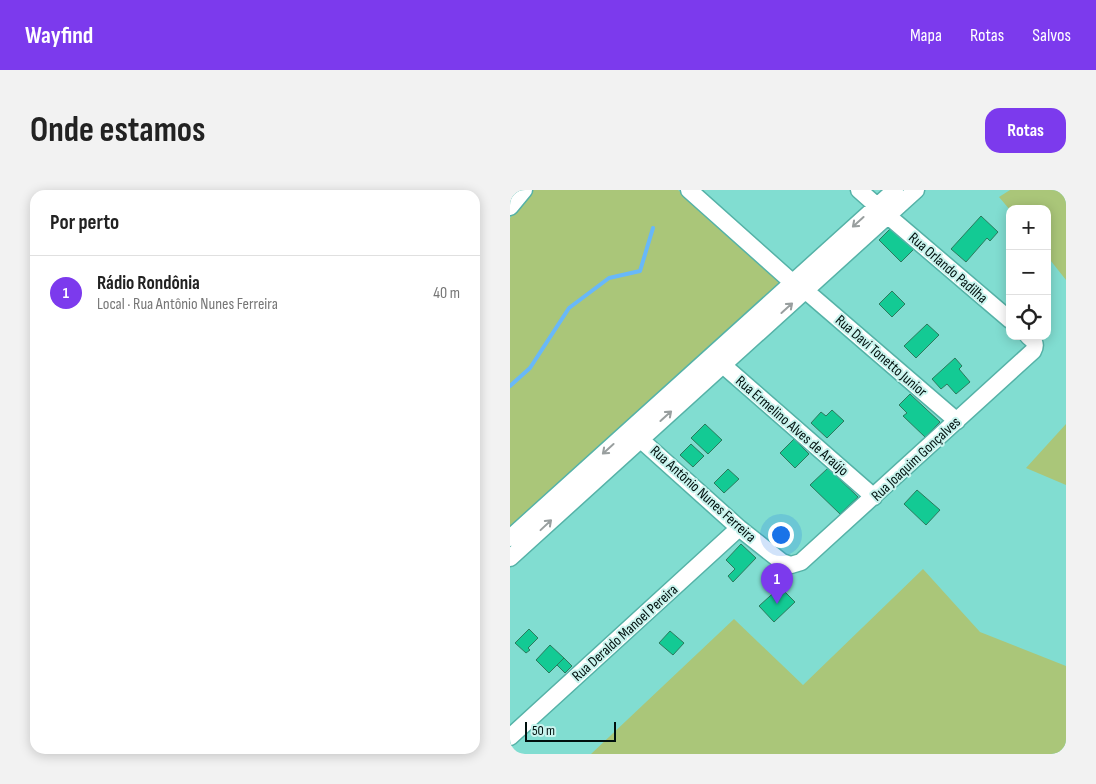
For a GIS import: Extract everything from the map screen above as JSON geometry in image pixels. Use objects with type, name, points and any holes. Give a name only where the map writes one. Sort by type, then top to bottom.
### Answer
[{"type":"street","points":[[510,207],[524,190]]},
{"type":"street","points":[[689,190],[792,282]]},
{"type":"street","name":"Rua Orlando Padilha","points":[[860,190],[1006,317]]},
{"type":"street","points":[[510,538],[717,360],[806,291],[882,210],[895,190]]},
{"type":"street","points":[[510,558],[640,439],[792,282],[882,210],[916,190]]},
{"type":"street","name":"Rua Davi Tonetto Junior","points":[[806,291],[957,421]]},
{"type":"street","name":"Rua Joaquim Gonçalves","points":[[791,565],[801,562],[1033,351],[1032,341]]},
{"type":"street","name":"Rua Ermelino Alves de Araújo","points":[[717,360],[874,497]]},
{"type":"street","name":"Rua Antônio Nunes Ferreira","points":[[640,439],[739,528],[782,562],[791,565]]},
{"type":"street","name":"Rua Deraldo Manoel Pereira","points":[[510,737],[739,528]]},
{"type":"green space","points":[[533,190],[678,190],[782,281],[510,529],[510,218]]},
{"type":"green space","points":[[1010,190],[1066,190],[1066,280],[1051,261],[1051,205],[1006,205],[999,197]]},
{"type":"green space","points":[[1066,424],[1066,485],[1026,468]]},
{"type":"green space","points":[[923,569],[980,632],[1066,666],[1066,754],[591,754],[734,619],[803,685]]},
{"type":"building","points":[[981,216],[998,232],[990,241],[987,238],[966,262],[951,249]]},
{"type":"building","points":[[891,228],[914,249],[901,262],[879,240]]},
{"type":"building","points":[[892,291],[905,304],[892,317],[879,304]]},
{"type":"building","points":[[927,324],[939,335],[916,358],[904,346]]},
{"type":"building","points":[[955,358],[962,366],[959,369],[970,382],[956,394],[947,384],[941,389],[932,379]]},
{"type":"building","points":[[910,394],[940,422],[925,437],[903,416],[907,413],[899,405]]},
{"type":"building","points":[[832,410],[844,421],[827,438],[811,423],[821,412],[826,416]]},
{"type":"building","points":[[705,424],[722,440],[708,454],[691,438]]},
{"type":"building","points":[[794,439],[809,454],[795,468],[780,453]]},
{"type":"building","points":[[691,444],[704,456],[693,467],[680,455]]},
{"type":"building","points":[[828,468],[858,497],[840,514],[810,485]]},
{"type":"building","points":[[728,469],[739,479],[724,493],[714,483]]},
{"type":"building","points":[[917,490],[940,510],[926,525],[904,504]]},
{"type":"building","points":[[741,544],[756,558],[733,582],[728,576],[735,569],[726,560]]},
{"type":"building","points":[[780,587],[795,602],[774,622],[759,606]]},
{"type":"building","points":[[529,629],[538,638],[528,648],[530,650],[526,653],[515,643]]},
{"type":"building","points":[[670,631],[684,643],[673,655],[659,643]]},
{"type":"building","points":[[550,645],[564,658],[549,673],[536,660]]},
{"type":"building","points":[[564,658],[572,666],[565,673],[557,665]]},
{"type":"waterway","points":[[510,386],[530,368],[569,308],[609,278],[640,271],[653,228]]},
{"type":"place","name":"Rádio Rondônia","points":[[777,604]]}]
